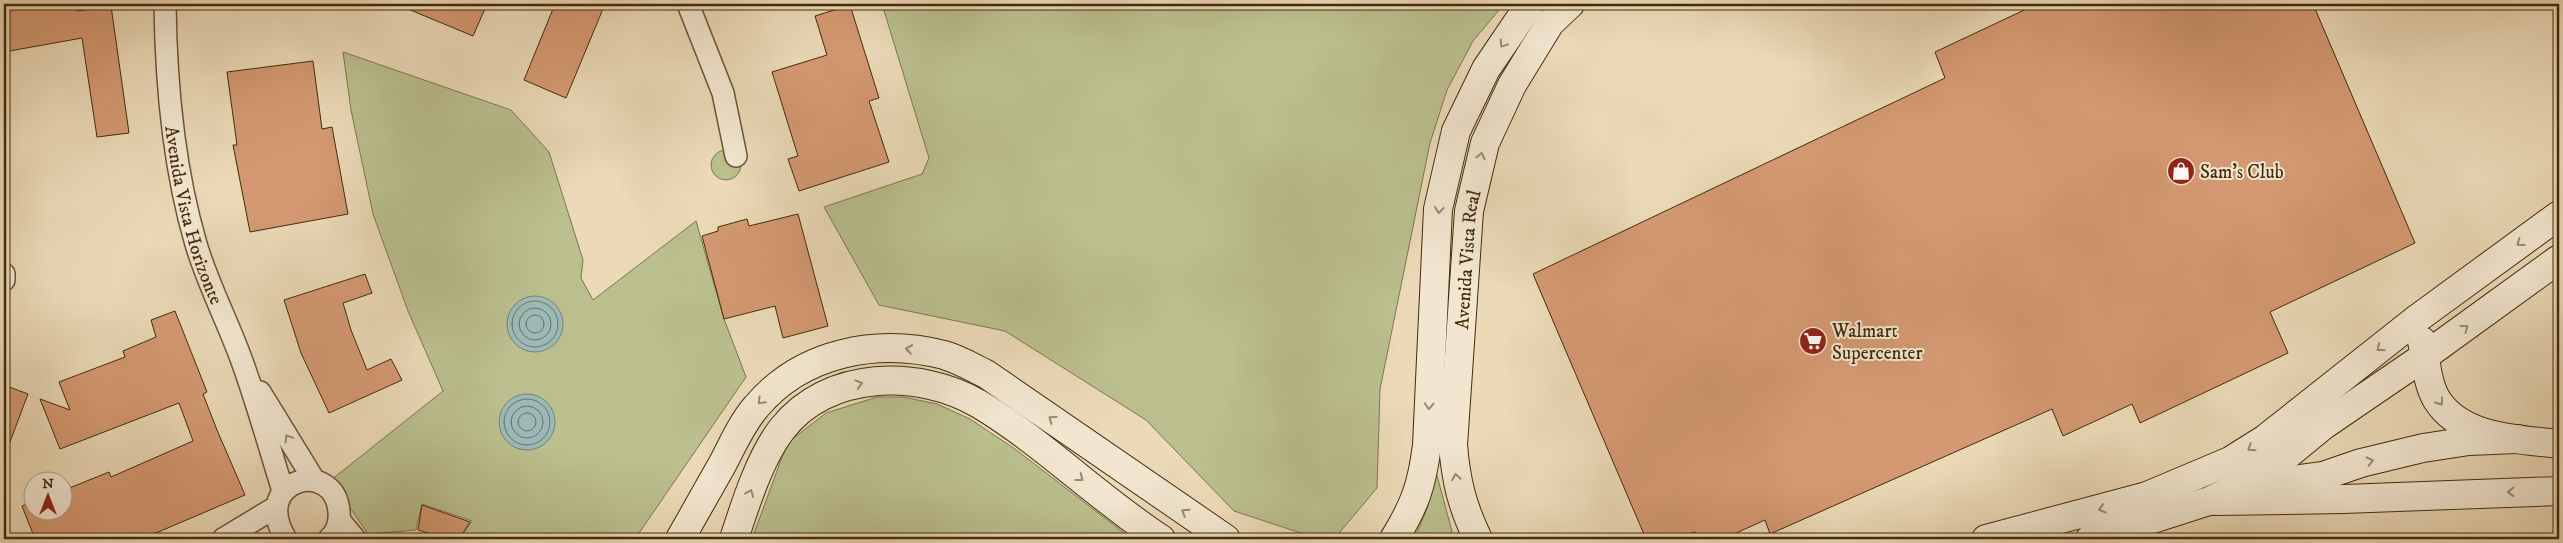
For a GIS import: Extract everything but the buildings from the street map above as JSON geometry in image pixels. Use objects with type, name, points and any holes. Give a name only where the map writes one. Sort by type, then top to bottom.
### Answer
[{"type":"main road","name":"Avenida Vista Real","points":[[1394,539],[1408,526],[1423,477],[1427,445],[1438,209],[1456,131],[1486,69],[1530,4]]},
{"type":"main road","name":"Avenida Vista Real","points":[[1478,539],[1464,510],[1455,476],[1454,445],[1468,211],[1485,142],[1512,85],[1550,23],[1570,4]]},
{"type":"main road","points":[[1986,539],[2148,496],[2230,461],[2265,439],[2418,318],[2559,215]]},
{"type":"main road","points":[[2090,539],[2209,501],[2242,485],[2280,461],[2324,425],[2425,356],[2559,259]]},
{"type":"main road","points":[[2418,318],[2431,386],[2437,400],[2447,412],[2463,425],[2517,439],[2559,444]]},
{"type":"main road","points":[[680,539],[740,431],[756,407],[778,385],[802,368],[836,355],[868,348],[903,347],[944,355],[986,374],[1151,490],[1226,539]]},
{"type":"main road","points":[[734,539],[742,512],[768,451],[782,428],[818,398],[875,380],[904,380],[941,388],[978,403],[1025,435],[1161,539]]},
{"type":"main road","points":[[2324,425],[2321,453],[2324,476],[2344,499]]},
{"type":"main road","points":[[2242,485],[2287,482],[2324,476],[2361,463],[2422,448],[2469,441],[2517,439]]},
{"type":"main road","points":[[2148,496],[2209,501],[2344,499],[2559,491]]},
{"type":"main road","points":[[1464,510],[1468,539]]},
{"type":"street","name":"Avenida Vista Horizonte","points":[[149,4],[166,60]]},
{"type":"street","name":"Avenida Vista Horizonte","points":[[165,4],[166,60],[178,164],[186,207],[196,246],[243,364],[279,499],[277,524],[286,539]]},
{"type":"street","points":[[688,4],[722,92],[736,156]]},
{"type":"street","points":[[4,274],[4,280]]},
{"type":"street","name":"Avenida Vista Horizonte","points":[[243,364],[314,480]]},
{"type":"street","points":[[223,539],[279,499],[297,481],[314,480],[329,488],[339,503],[340,520],[334,534],[329,539]]},
{"type":"street","points":[[340,520],[355,539]]},
{"type":"green space","points":[[882,4],[1504,4],[1473,41],[1447,90],[1430,143],[1380,389],[1377,488],[1334,539],[1319,539],[1234,511],[1146,420],[1005,331],[879,305],[824,207],[922,174],[929,158]]},
{"type":"green space","points":[[343,52],[511,110],[549,152],[583,260],[581,278],[593,300],[696,221],[724,319],[746,377],[635,539],[460,539],[472,521],[422,504],[416,530],[368,534],[331,480],[443,391],[408,311],[373,214],[351,110]]},
{"type":"green space","points":[[726,150],[737,154],[741,165],[737,176],[726,180],[715,176],[711,165],[715,154]]},
{"type":"green space","points":[[877,397],[903,397],[937,404],[970,419],[1015,449],[1132,539],[752,539],[782,457],[791,440],[826,413]]},
{"type":"green space","points":[[1435,468],[1454,539],[1414,539],[1427,509]]},
{"type":"water","points":[[535,296],[546,298],[555,304],[561,313],[563,324],[561,335],[555,344],[546,350],[535,352],[524,350],[515,344],[509,335],[507,324],[509,313],[515,304],[524,298]]},
{"type":"water","points":[[527,394],[538,396],[547,402],[553,411],[555,422],[553,433],[547,442],[538,448],[527,450],[516,448],[507,442],[501,433],[499,422],[501,411],[507,402],[516,396]]},
{"type":"place","name":"Sam's Club","points":[[2181,171]]},
{"type":"place","name":"Walmart Supercenter","points":[[1813,341]]}]
